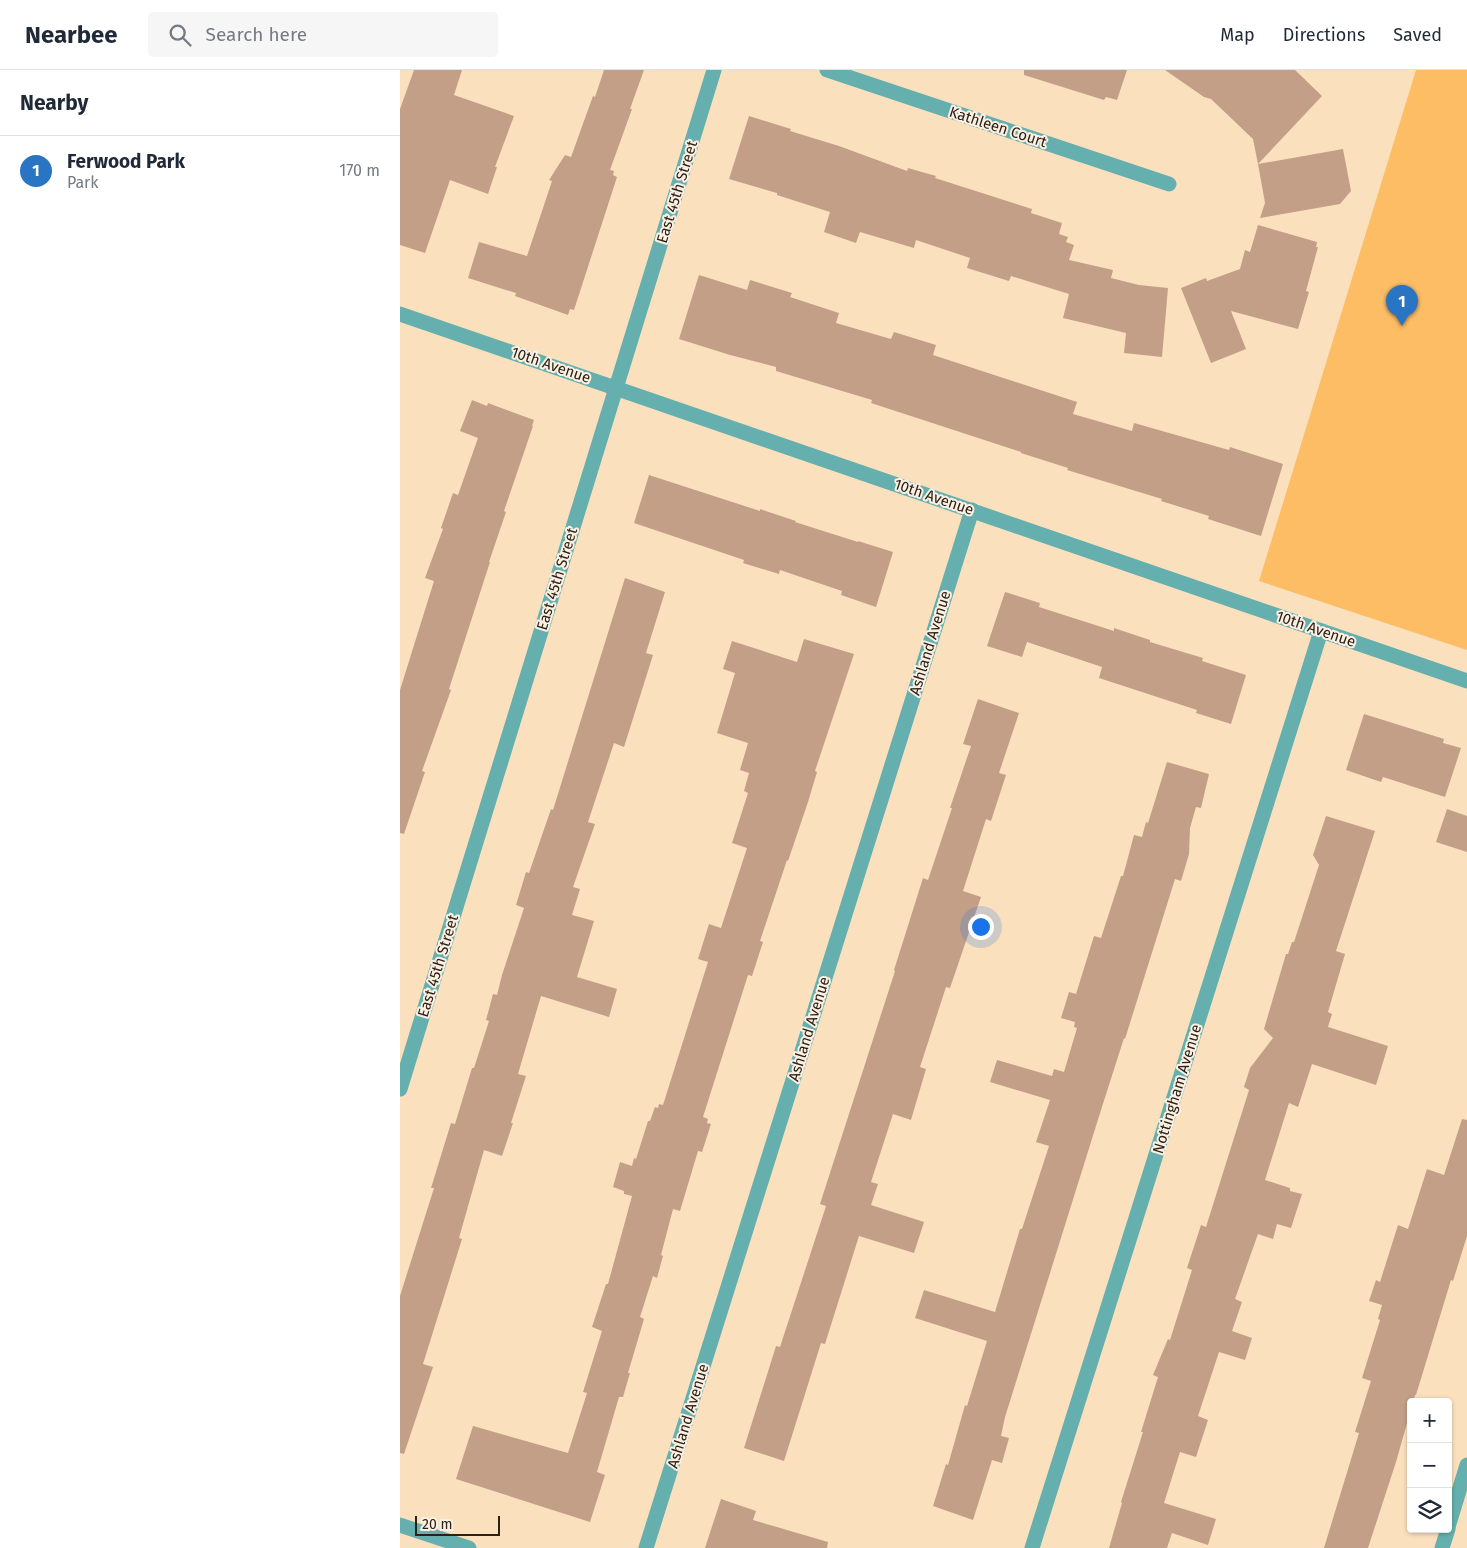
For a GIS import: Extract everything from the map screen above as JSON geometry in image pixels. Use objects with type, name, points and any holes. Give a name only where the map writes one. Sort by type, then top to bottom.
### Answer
[{"type":"street","name":"East 45th Street","points":[[400,1087],[714,70]]},
{"type":"street","name":"Kathleen Court","points":[[826,70],[1169,184]]},
{"type":"street","name":"10th Avenue","points":[[400,314],[1467,681]]},
{"type":"street","name":"Ashland Avenue","points":[[646,1548],[972,510]]},
{"type":"street","name":"Nottingham Avenue","points":[[1032,1548],[1321,630]]},
{"type":"street","points":[[1452,1515],[1467,1465]]},
{"type":"street","points":[[400,1525],[469,1548]]},
{"type":"street","points":[[1442,1548],[1446,1533]]},
{"type":"shaded area","points":[[1416,70],[1467,70],[1467,650],[1259,581]]},
{"type":"building","points":[[414,70],[462,70],[454,95],[514,116],[495,167],[497,167],[488,194],[450,180],[425,253],[400,245],[400,109]]},
{"type":"building","points":[[604,70],[644,70],[610,170],[614,171],[613,175],[617,177],[574,310],[570,309],[568,315],[515,296],[516,293],[468,278],[479,242],[527,256],[552,181],[549,180],[565,155],[571,157]]},
{"type":"building","points":[[1024,70],[1127,70],[1117,100],[1106,97],[1104,100],[1024,75]]},
{"type":"building","points":[[1165,70],[1295,70],[1322,96],[1258,164],[1253,139],[1211,99],[1204,97]]},
{"type":"building","points":[[749,116],[791,129],[790,131],[839,146],[907,171],[908,168],[936,176],[935,178],[1032,209],[1031,213],[1062,223],[1059,234],[1068,237],[1066,242],[1074,245],[1069,260],[1113,270],[1111,278],[1139,285],[1168,288],[1162,357],[1124,353],[1126,333],[1063,318],[1069,294],[1011,276],[1009,281],[967,268],[970,258],[916,240],[914,248],[860,232],[856,243],[824,232],[830,212],[777,195],[777,193],[729,179]]},
{"type":"building","points":[[1343,149],[1351,191],[1340,204],[1260,218],[1265,203],[1258,164]]},
{"type":"building","points":[[1258,225],[1317,242],[1316,247],[1318,247],[1306,291],[1309,292],[1298,329],[1231,311],[1246,349],[1211,363],[1181,288],[1206,278],[1207,281],[1240,269],[1245,250],[1250,252]]},
{"type":"building","points":[[699,275],[747,290],[750,280],[792,293],[790,297],[839,313],[836,323],[891,339],[894,332],[936,345],[933,355],[1077,402],[1073,414],[1132,431],[1134,423],[1229,450],[1230,447],[1283,464],[1261,536],[1208,519],[1209,516],[1161,501],[1162,499],[1067,470],[1068,468],[871,403],[872,400],[776,371],[776,367],[679,339]]},
{"type":"building","points":[[472,400],[487,406],[488,403],[534,420],[449,689],[451,690],[422,771],[425,772],[404,834],[400,833],[400,690],[434,581],[425,578],[443,529],[441,528],[453,493],[458,495],[478,438],[460,431]]},
{"type":"building","points":[[649,475],[893,552],[876,607],[841,595],[842,591],[780,570],[779,574],[743,563],[744,560],[634,523]]},
{"type":"building","points":[[625,578],[665,592],[646,653],[653,655],[624,747],[614,743],[588,822],[595,824],[573,887],[580,889],[572,915],[594,921],[577,977],[617,989],[609,1017],[541,996],[518,1074],[526,1076],[511,1123],[513,1123],[502,1156],[484,1150],[459,1238],[462,1239],[423,1364],[433,1367],[404,1454],[400,1453],[400,1296],[434,1188],[431,1188],[451,1123],[455,1124],[489,1021],[486,1020],[493,994],[497,995],[524,908],[516,905],[526,872],[529,873],[551,809],[553,810]]},
{"type":"building","points":[[1005,592],[1040,603],[1039,607],[1114,631],[1114,628],[1150,640],[1150,642],[1203,658],[1202,661],[1246,675],[1231,724],[1196,713],[1197,710],[1099,678],[1102,667],[1027,642],[1022,657],[987,646]]},
{"type":"building","points":[[804,639],[854,654],[815,771],[817,772],[808,802],[760,941],[763,942],[752,976],[748,975],[703,1117],[708,1119],[707,1123],[711,1124],[702,1152],[698,1151],[680,1211],[673,1209],[657,1278],[653,1276],[640,1317],[644,1319],[628,1373],[630,1373],[623,1397],[619,1397],[597,1472],[605,1475],[590,1522],[456,1479],[473,1426],[568,1453],[587,1393],[583,1392],[602,1331],[592,1327],[606,1284],[608,1284],[632,1196],[624,1194],[624,1191],[613,1187],[620,1162],[632,1166],[655,1107],[658,1108],[659,1104],[663,1105],[708,962],[698,959],[709,924],[721,928],[747,848],[732,843],[748,793],[744,791],[749,773],[740,770],[748,743],[717,733],[735,673],[723,669],[732,641],[797,662]]},
{"type":"building","points":[[978,699],[1019,713],[999,773],[1006,775],[991,821],[986,819],[963,891],[981,897],[950,988],[946,987],[920,1067],[926,1069],[911,1120],[893,1114],[871,1182],[878,1184],[871,1205],[924,1222],[914,1253],[859,1236],[825,1344],[821,1343],[784,1461],[744,1448],[776,1346],[780,1347],[826,1206],[820,1204],[923,878],[928,880],[952,808],[950,808],[971,746],[963,744]]},
{"type":"building","points":[[1364,714],[1444,739],[1443,743],[1461,748],[1445,797],[1383,777],[1381,782],[1346,770]]},
{"type":"building","points":[[1167,762],[1209,774],[1201,808],[1196,807],[1190,828],[1189,854],[1181,881],[1175,879],[1005,1417],[1001,1436],[1009,1438],[1002,1463],[992,1460],[973,1520],[933,1506],[946,1464],[948,1465],[965,1405],[967,1406],[987,1341],[915,1318],[924,1290],[995,1312],[1020,1229],[1022,1229],[1049,1146],[1036,1142],[1050,1100],[990,1082],[997,1060],[1052,1076],[1054,1069],[1064,1072],[1077,1028],[1074,1027],[1075,1022],[1061,1018],[1069,992],[1076,994],[1094,936],[1101,938],[1121,876],[1123,876],[1134,835],[1142,837]]},
{"type":"building","points":[[1447,809],[1467,816],[1467,852],[1436,842]]},
{"type":"building","points":[[1326,816],[1375,831],[1336,951],[1345,954],[1328,1012],[1332,1014],[1328,1027],[1388,1046],[1376,1085],[1312,1064],[1298,1107],[1289,1103],[1265,1180],[1302,1194],[1291,1228],[1277,1224],[1273,1239],[1258,1234],[1235,1299],[1242,1302],[1232,1331],[1252,1338],[1245,1360],[1219,1352],[1198,1416],[1208,1420],[1196,1457],[1180,1452],[1164,1503],[1216,1519],[1208,1545],[1172,1533],[1167,1548],[1109,1548],[1158,1377],[1153,1375],[1168,1339],[1170,1340],[1192,1270],[1187,1268],[1201,1225],[1206,1227],[1249,1090],[1244,1087],[1250,1068],[1273,1038],[1264,1029],[1286,954],[1288,954],[1292,942],[1294,942],[1319,865],[1313,855]]},
{"type":"building","points":[[1462,1119],[1467,1120],[1467,1236],[1453,1281],[1451,1280],[1416,1395],[1414,1398],[1407,1398],[1407,1423],[1368,1548],[1324,1548],[1359,1433],[1355,1432],[1371,1381],[1362,1378],[1380,1320],[1378,1319],[1382,1305],[1369,1301],[1376,1280],[1380,1282],[1398,1225],[1408,1229],[1427,1169],[1444,1175]]},
{"type":"building","points":[[721,1499],[756,1511],[753,1520],[828,1542],[827,1548],[705,1548]]},
{"type":"place","name":"Ferwood Park","points":[[1402,326]]}]
